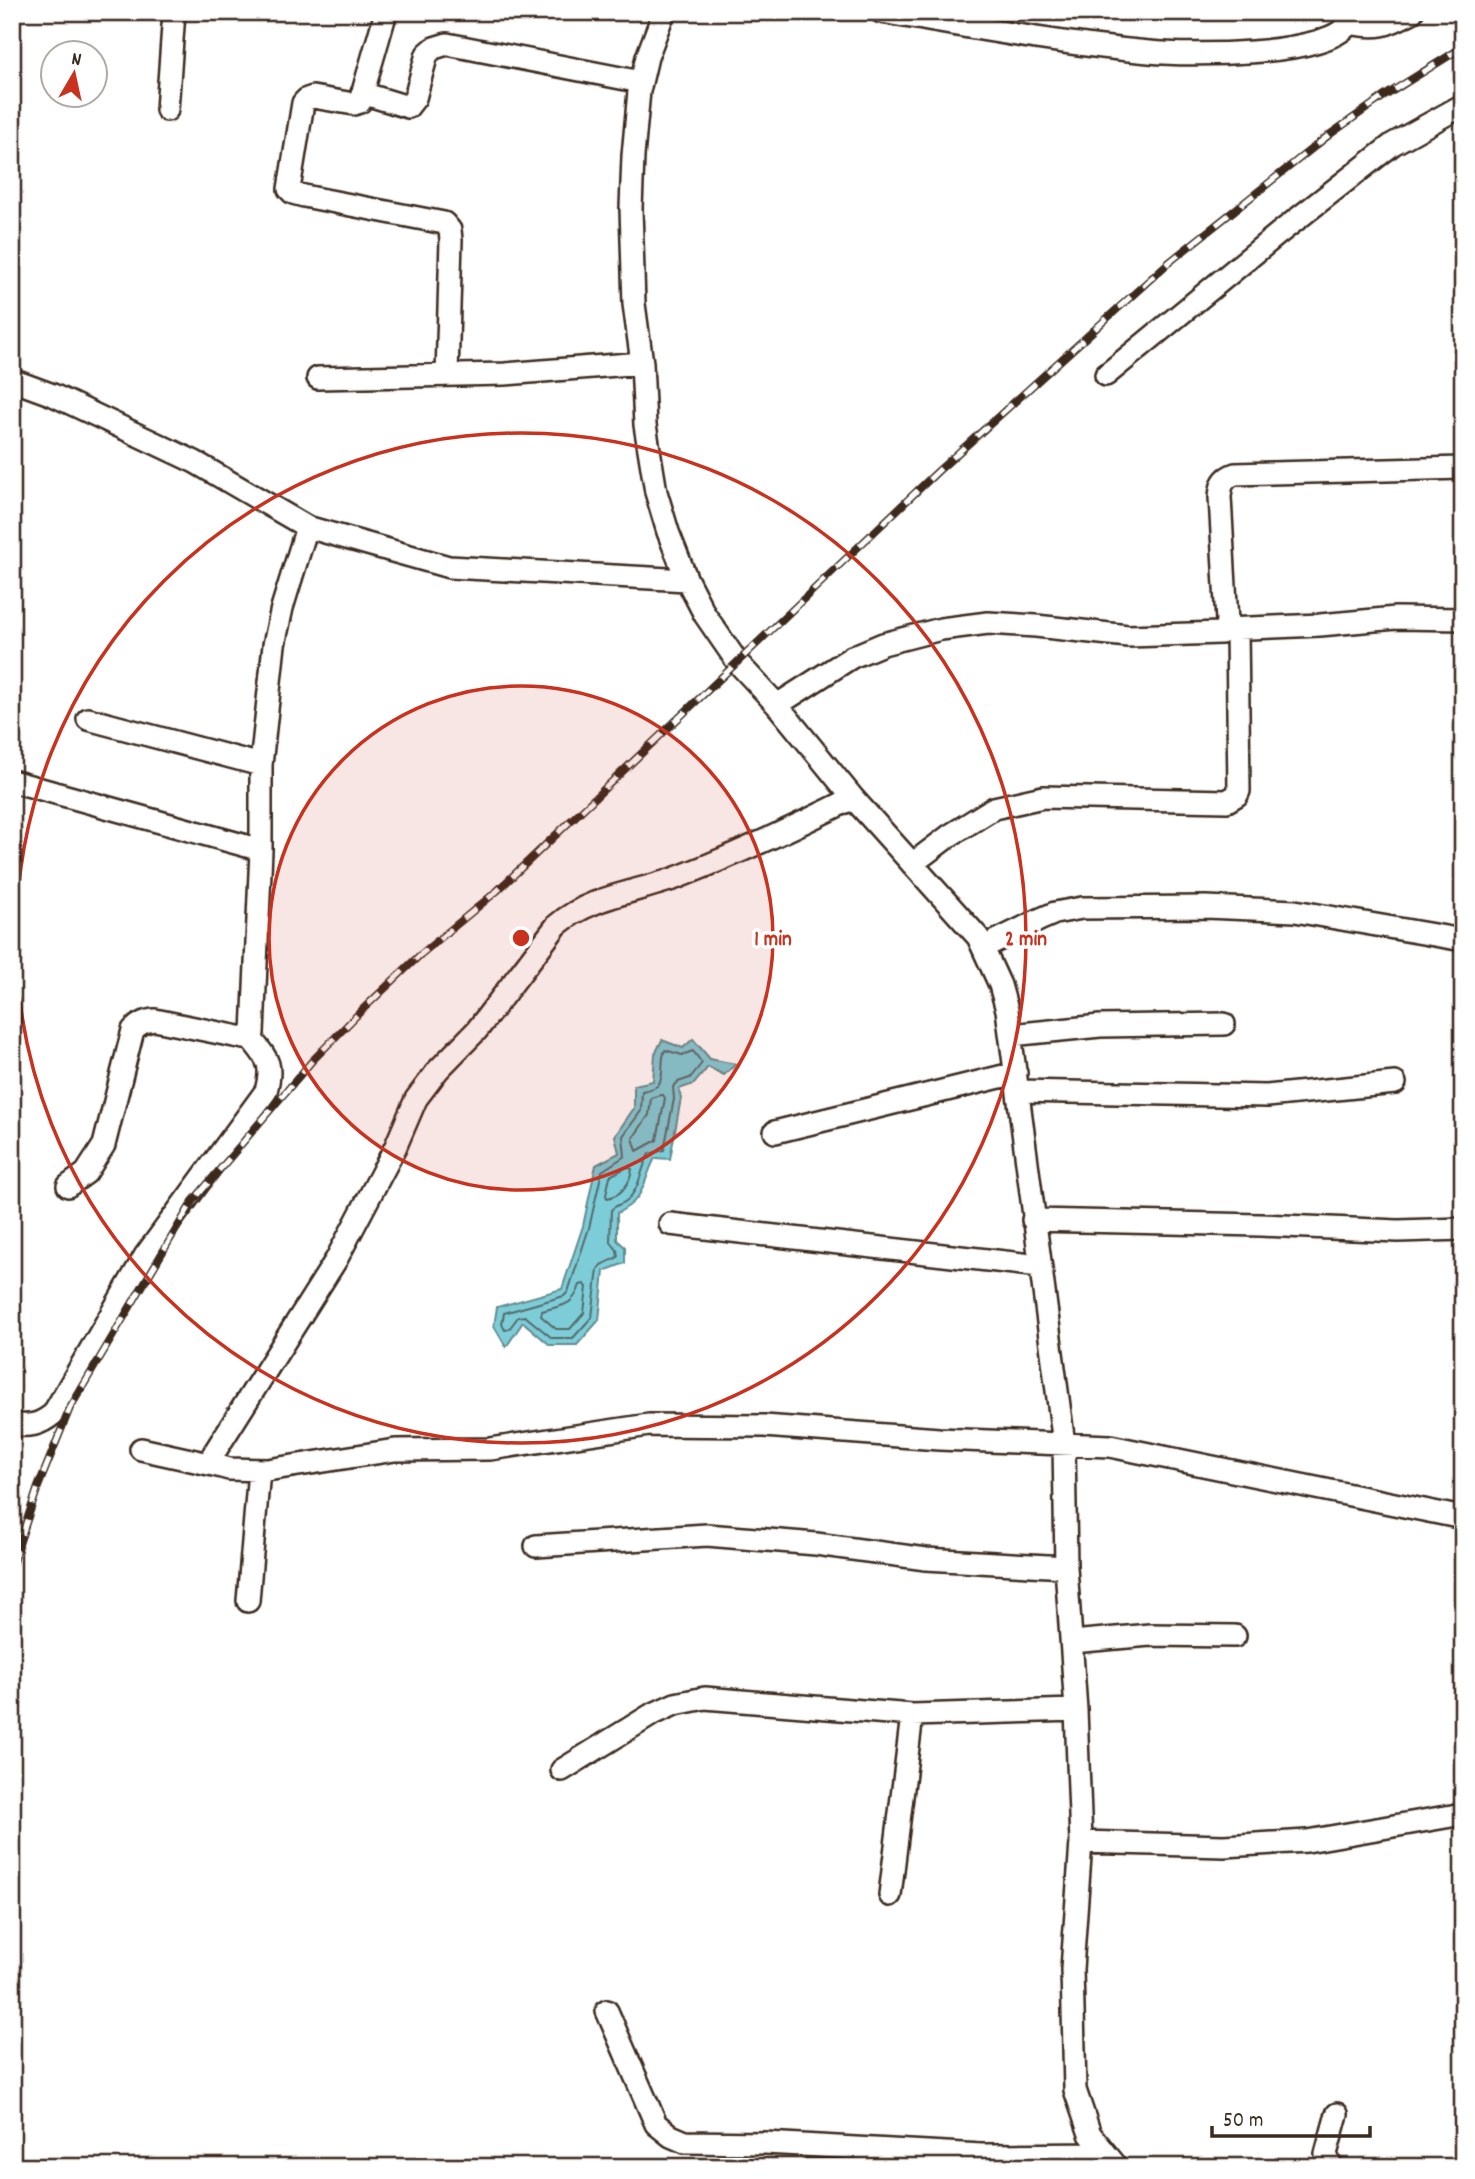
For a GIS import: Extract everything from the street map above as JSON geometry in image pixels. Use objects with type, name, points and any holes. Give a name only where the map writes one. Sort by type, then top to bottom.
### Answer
[{"type":"street","points":[[167,110],[174,12]]},
{"type":"street","points":[[386,12],[360,102],[354,104],[313,97],[303,103],[289,188],[293,193],[304,196],[444,223],[450,230],[452,240],[447,375]]},
{"type":"street","points":[[664,12],[641,82],[633,156],[631,208],[634,304],[642,363],[645,425],[656,492],[687,580],[705,615],[738,663],[984,947],[1000,985],[1011,1035],[1064,1444],[1066,1567],[1076,1710],[1081,1842],[1072,1969],[1075,2090],[1090,2134],[1112,2160]]},
{"type":"street","points":[[881,12],[1037,39],[1151,53],[1189,54],[1305,47],[1339,32],[1350,17],[1370,27],[1384,27],[1412,12]]},
{"type":"street","points":[[362,93],[408,107],[415,98],[427,54],[434,48],[447,44],[641,82]]},
{"type":"street","points":[[1106,375],[1393,144],[1463,105]]},
{"type":"street","points":[[318,377],[505,374],[642,363]]},
{"type":"street","points":[[12,380],[54,395],[195,462],[307,527],[449,567],[687,580]]},
{"type":"street","points":[[912,864],[949,836],[994,808],[1043,797],[1233,799],[1239,790],[1231,629],[1227,622],[1220,497],[1227,477],[1235,474],[1463,468]]},
{"type":"street","points":[[249,1036],[253,1028],[261,850],[261,765],[274,645],[307,527]]},
{"type":"street","points":[[776,705],[852,657],[883,644],[940,629],[988,623],[1128,636],[1217,635],[1231,629],[1297,627],[1396,618],[1463,619]]},
{"type":"street","points":[[88,719],[261,765]]},
{"type":"street","points":[[12,780],[261,850]]},
{"type":"street","points":[[218,1466],[214,1460],[214,1452],[336,1260],[395,1148],[416,1099],[438,1070],[477,1030],[557,925],[569,914],[597,901],[701,868],[789,831],[853,798]]},
{"type":"street","points":[[984,947],[1041,919],[1082,908],[1206,907],[1295,911],[1463,940]]},
{"type":"street","points":[[12,1424],[27,1426],[43,1422],[53,1413],[145,1256],[265,1091],[270,1078],[270,1066],[265,1057],[249,1036],[165,1021],[155,1020],[139,1024],[133,1030],[104,1145],[86,1173],[68,1186]]},
{"type":"street","points":[[1011,1035],[1100,1026],[1224,1024]]},
{"type":"street","points":[[775,1132],[1017,1082],[1267,1096],[1395,1083]]},
{"type":"street","points":[[1033,1220],[1398,1231],[1463,1229]]},
{"type":"street","points":[[670,1224],[1040,1266]]},
{"type":"street","points":[[141,1449],[223,1469],[259,1470],[395,1450],[511,1446],[649,1425],[764,1426],[939,1439],[1092,1444],[1134,1450],[1463,1518]]},
{"type":"street","points":[[248,1601],[259,1470]]},
{"type":"street","points":[[536,1546],[707,1535],[816,1544],[926,1559],[1066,1567]]},
{"type":"street","points":[[1072,1642],[1150,1635],[1235,1636]]},
{"type":"street","points":[[562,1770],[651,1715],[675,1704],[705,1698],[912,1714],[1076,1710]]},
{"type":"street","points":[[890,1895],[912,1714]]},
{"type":"street","points":[[1081,1842],[1224,1846],[1307,1841],[1463,1814]]},
{"type":"street","points":[[607,2011],[656,2124],[671,2136],[685,2142],[765,2143],[1112,2160]]},
{"type":"street","points":[[1331,2167],[1326,2154],[1337,2114]]},
{"type":"water","points":[[693,1039],[710,1059],[736,1064],[724,1075],[708,1067],[694,1084],[679,1089],[681,1098],[670,1159],[655,1158],[638,1196],[617,1213],[617,1240],[625,1247],[625,1263],[604,1271],[599,1320],[577,1345],[550,1345],[523,1322],[506,1347],[494,1326],[497,1307],[562,1289],[583,1226],[596,1165],[619,1153],[615,1136],[634,1108],[634,1085],[653,1081],[655,1054],[662,1040],[683,1048]]},
{"type":"railway","points":[[12,1565],[38,1487],[70,1408],[193,1201],[312,1061],[420,955],[497,891],[937,472],[1167,264],[1329,135],[1383,97],[1463,47]]}]
